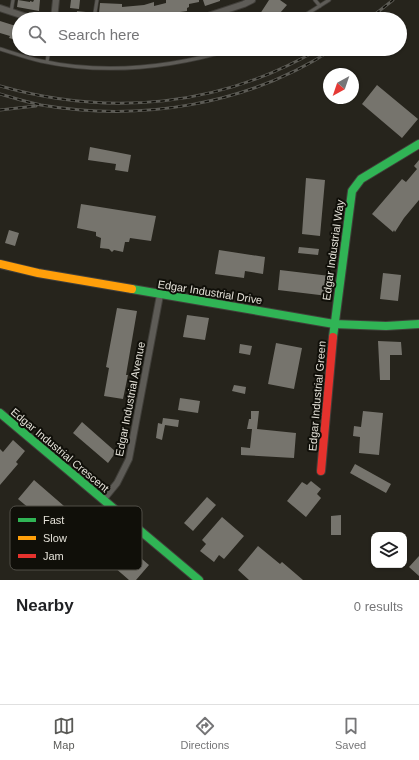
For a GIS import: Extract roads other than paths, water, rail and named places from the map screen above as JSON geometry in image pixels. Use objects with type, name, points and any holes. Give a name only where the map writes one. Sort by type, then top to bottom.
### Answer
[{"type":"street","points":[[55,12],[56,0]]},
{"type":"street","points":[[220,12],[252,0]]},
{"type":"street","points":[[0,8],[11,12]]},
{"type":"street","name":"Edgar Industrial Way","points":[[334,324],[352,191],[361,179],[419,144]]},
{"type":"street","name":"Edgar Industrial Drive","points":[[0,264],[38,273],[160,295],[334,324],[386,326],[419,324]]},
{"type":"street","name":"Edgar Industrial Avenue","points":[[103,500],[117,483],[129,459],[160,295]]},
{"type":"street","name":"Edgar Industrial Green","points":[[321,471],[334,324]]},
{"type":"street","name":"Edgar Industrial Crescent","points":[[0,413],[110,506]]},
{"type":"street","name":"Edgar Industrial Crescent","points":[[142,533],[198,580]]},
{"type":"lane","points":[[11,12],[13,0]]},
{"type":"lane","points":[[95,12],[97,0]]},
{"type":"lane","points":[[315,0],[320,6]]},
{"type":"lane","points":[[310,12],[329,0]]},
{"type":"lane","points":[[0,49],[12,52]]},
{"type":"lane","points":[[25,56],[47,62],[77,66],[130,68],[182,62],[206,56]]},
{"type":"lane","points":[[47,62],[48,56]]},
{"type":"railway","points":[[378,12],[393,0]]},
{"type":"railway","points":[[0,86],[41,96],[82,101],[123,103],[163,101],[203,94],[243,84],[281,69],[306,56]]},
{"type":"railway","points":[[0,94],[41,105],[79,110],[155,110],[230,96],[266,84],[300,68],[321,56]]},
{"type":"railway","points":[[0,110],[36,106]]}]
